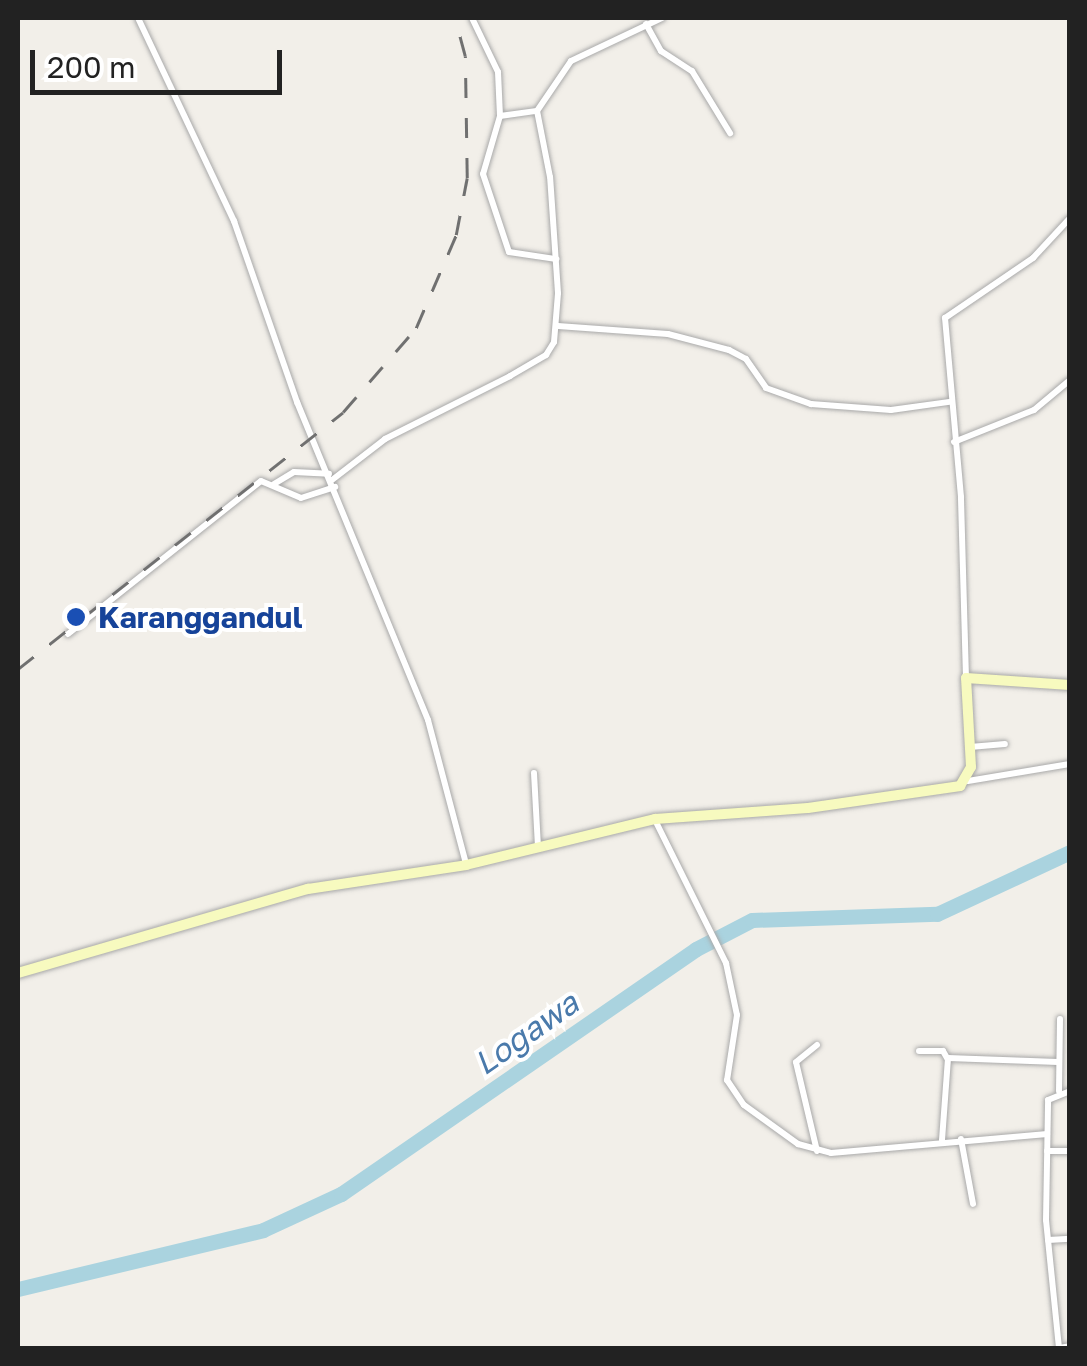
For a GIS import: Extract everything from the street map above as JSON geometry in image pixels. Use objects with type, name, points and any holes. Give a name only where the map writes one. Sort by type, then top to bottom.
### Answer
[{"type":"main road","points":[[18,973],[308,890],[466,866],[655,819],[808,808],[968,781],[966,678],[1070,685]]},
{"type":"street","points":[[138,18],[234,220],[297,402],[332,480],[443,762],[466,866]]},
{"type":"street","points":[[472,18],[498,72],[500,116],[483,174],[509,252],[556,259]]},
{"type":"street","points":[[68,634],[262,481],[301,498],[332,480],[385,439],[541,358],[558,326],[548,153],[537,111],[564,67],[662,18]]},
{"type":"street","points":[[646,24],[661,51],[692,71],[730,133]]},
{"type":"street","points":[[500,116],[537,111]]},
{"type":"street","points":[[966,678],[946,314],[1032,258],[1070,218]]},
{"type":"street","points":[[558,326],[668,334],[729,350],[746,359],[766,388],[811,404],[891,410],[949,402]]},
{"type":"street","points":[[954,442],[1034,410],[1070,380]]},
{"type":"street","points":[[274,484],[294,472],[332,480]]},
{"type":"street","points":[[970,747],[1006,744]]},
{"type":"street","points":[[968,781],[1070,764]]},
{"type":"street","points":[[534,772],[538,850]]},
{"type":"street","points":[[655,819],[726,963],[737,1015],[728,1087],[790,1139],[817,1151],[1047,1134]]},
{"type":"street","points":[[1060,1019],[1060,1092]]},
{"type":"street","points":[[817,1045],[796,1062],[817,1151]]},
{"type":"street","points":[[918,1051],[943,1050],[948,1058],[942,1140]]},
{"type":"street","points":[[948,1058],[1058,1062]]},
{"type":"street","points":[[1070,1092],[1060,1092],[1048,1100],[1047,1134],[1048,1240],[1059,1348],[1070,1346]]},
{"type":"street","points":[[961,1139],[973,1204]]},
{"type":"street","points":[[1047,1151],[1070,1151]]},
{"type":"street","points":[[1048,1240],[1070,1239]]},
{"type":"waterway","name":"Logawa","points":[[18,1289],[263,1230],[341,1194],[696,949],[752,920],[937,914],[1070,852]]},
{"type":"railway","points":[[18,669],[343,412],[416,328],[456,235],[467,178],[465,56],[455,18]]},
{"type":"place","name":"Karanggandul","points":[[76,617]]}]
